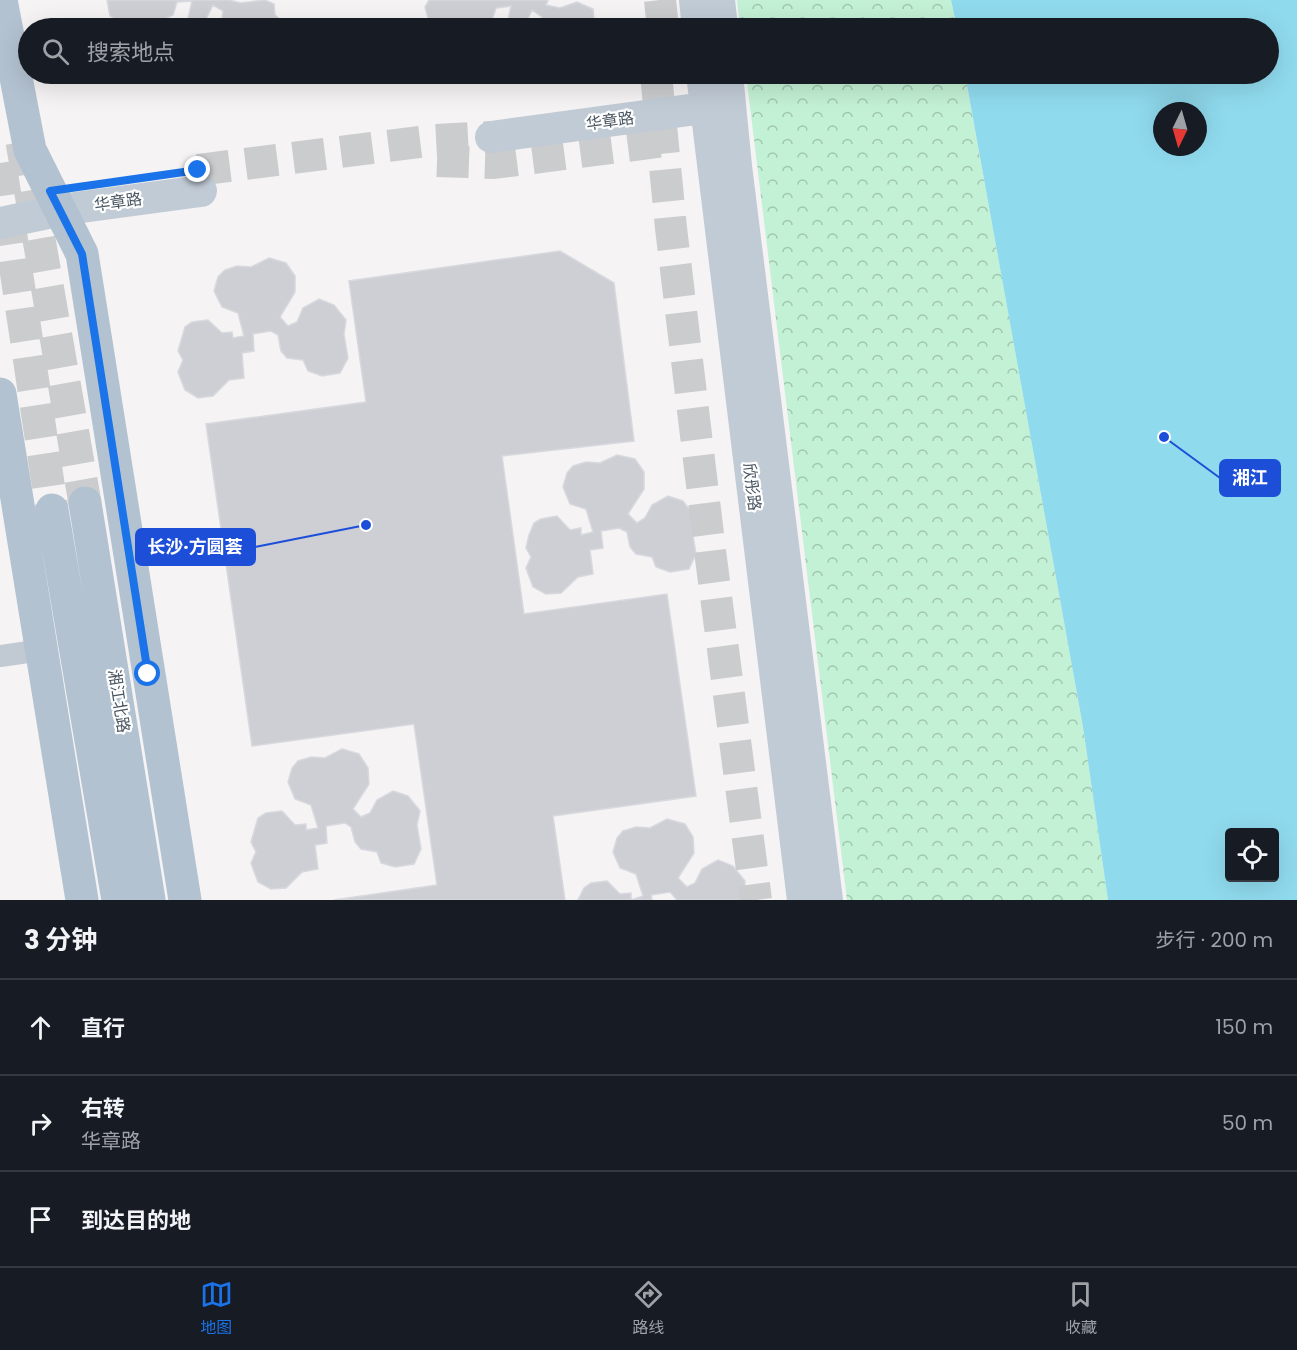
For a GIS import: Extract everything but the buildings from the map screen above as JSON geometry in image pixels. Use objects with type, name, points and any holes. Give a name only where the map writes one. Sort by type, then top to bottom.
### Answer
[{"type":"main road","points":[[1,0],[30,150],[82,254],[185,900]]},
{"type":"main road","points":[[695,0],[697,18]]},
{"type":"main road","points":[[719,0],[721,18]]},
{"type":"main road","name":"欣彤路","points":[[706,84],[718,112],[827,900]]},
{"type":"main road","name":"欣彤路","points":[[725,84],[718,112],[803,900]]},
{"type":"main road","name":"华章路","points":[[491,142],[718,112]]},
{"type":"main road","name":"华章路","points":[[0,202],[55,201],[199,180]]},
{"type":"main road","name":"华章路","points":[[0,223],[55,201]]},
{"type":"main road","points":[[0,394],[82,900]]},
{"type":"main road","name":"湘江北路","points":[[85,503],[149,900]]},
{"type":"main road","name":"湘江北路","points":[[52,510],[118,900]]},
{"type":"street","points":[[0,656],[42,650]]},
{"type":"green space","points":[[737,0],[951,0],[955,18],[739,18]]},
{"type":"green space","points":[[747,84],[967,84],[1083,727],[1108,900],[847,900]]},
{"type":"water","points":[[951,0],[1297,0],[1297,900],[1108,900],[1083,727],[967,84],[1279,84],[1279,18],[955,18]]},
{"type":"tunnel","points":[[660,0],[662,18]]},
{"type":"tunnel","points":[[657,84],[671,228],[710,551],[756,900]]},
{"type":"tunnel","points":[[198,170],[435,140],[491,137]]},
{"type":"tunnel","points":[[437,161],[494,163],[673,140]]},
{"type":"tunnel","points":[[22,142],[85,503]]},
{"type":"tunnel","points":[[0,163],[52,510]]},
{"type":"place","name":"湘江","points":[[1164,437]]},
{"type":"place","name":"长沙·方圆荟","points":[[366,525]]},
{"type":"route","points":[[148,674],[82,254],[50,191],[198,170]]}]
